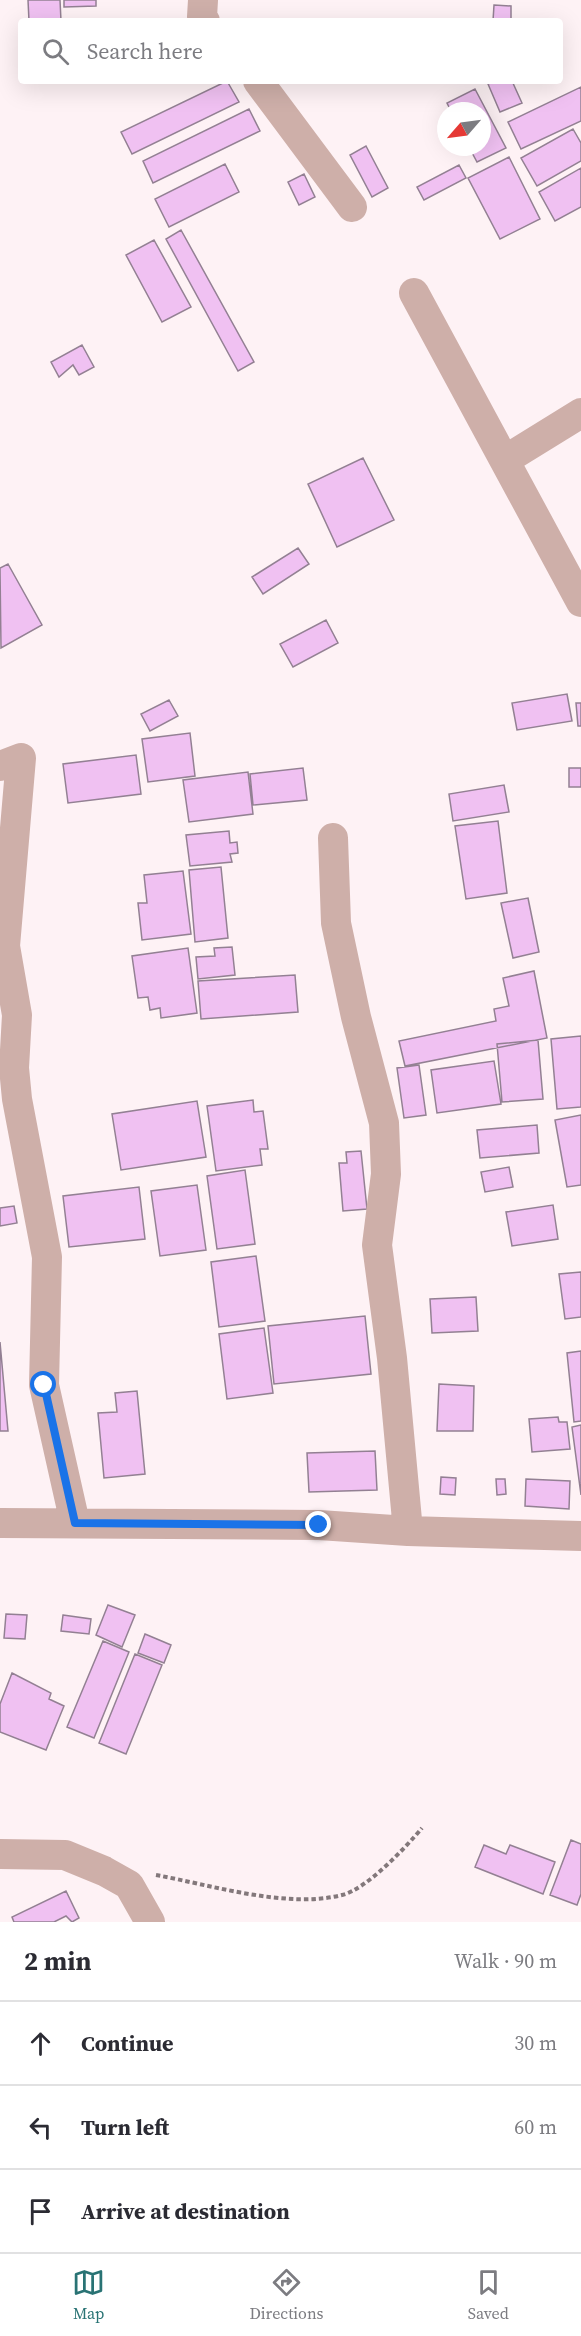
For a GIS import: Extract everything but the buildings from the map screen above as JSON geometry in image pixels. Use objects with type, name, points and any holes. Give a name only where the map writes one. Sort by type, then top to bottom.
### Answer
[{"type":"street","points":[[203,0],[203,18]]},
{"type":"street","points":[[260,84],[352,207]]},
{"type":"street","points":[[414,293],[581,602]]},
{"type":"street","points":[[505,460],[581,413]]},
{"type":"street","points":[[0,766],[21,758],[5,946],[17,1015],[14,1068],[17,1099],[47,1257],[44,1385],[75,1523]]},
{"type":"street","points":[[333,838],[336,923],[356,1017],[384,1123],[386,1174],[377,1245],[392,1358],[408,1531]]},
{"type":"street","points":[[0,1523],[319,1525],[408,1531],[581,1536]]},
{"type":"street","points":[[0,1854],[64,1855],[117,1878],[129,1885],[150,1922]]},
{"type":"path","points":[[117,1878],[157,1875],[248,1894],[309,1898],[344,1895],[372,1877],[407,1846],[422,1828]]},
{"type":"route","points":[[44,1385],[75,1523],[319,1525]]}]
